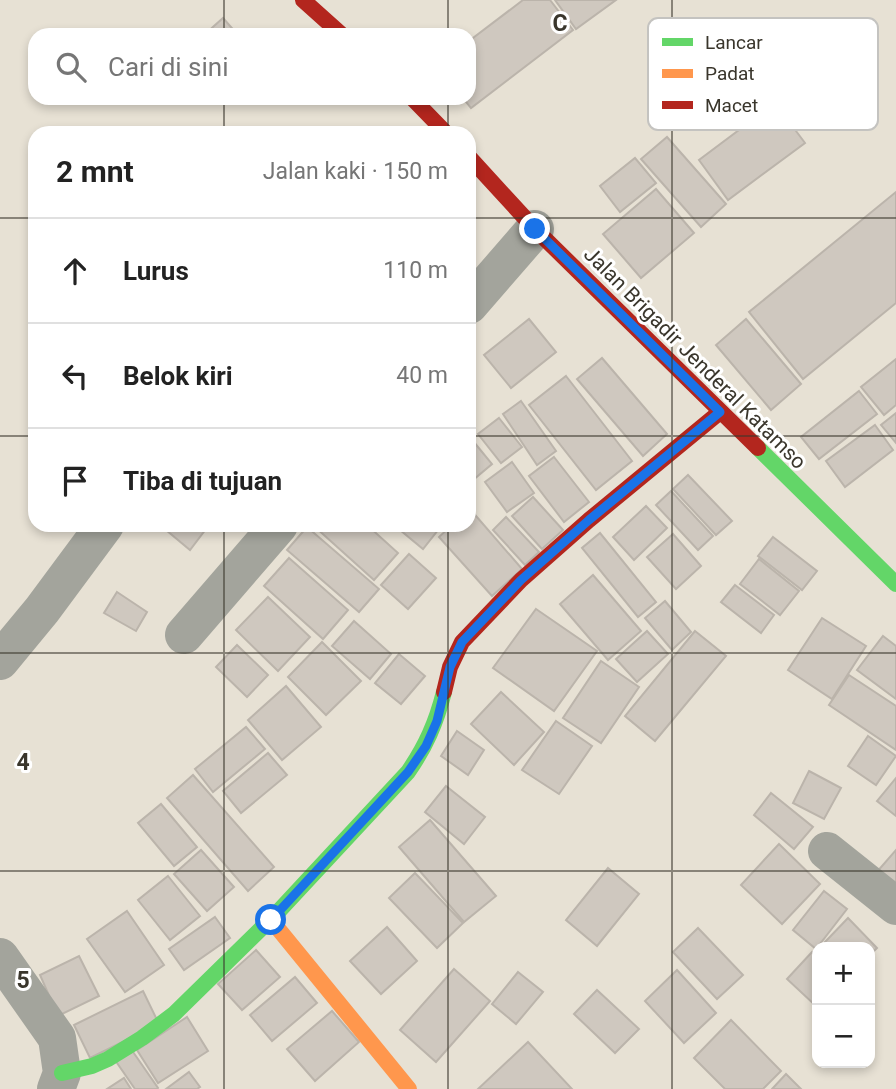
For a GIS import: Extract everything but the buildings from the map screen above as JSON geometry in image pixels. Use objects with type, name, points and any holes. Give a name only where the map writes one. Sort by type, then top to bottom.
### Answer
[{"type":"street","points":[[303,0],[334,28]]},
{"type":"street","points":[[419,105],[439,126]]},
{"type":"street","name":"Jalan Brigadir Jenderal Katamso","points":[[476,166],[535,229],[896,584]]},
{"type":"street","points":[[476,297],[535,229]]},
{"type":"street","points":[[0,957],[57,1038],[59,1081],[107,1060],[157,1028],[201,990],[271,920],[408,772],[426,746],[437,721],[450,667],[462,642],[521,580],[720,412]]},
{"type":"street","points":[[0,661],[100,532]]},
{"type":"street","points":[[184,635],[273,532]]},
{"type":"street","points":[[827,851],[896,906]]},
{"type":"street","points":[[271,920],[409,1089]]},
{"type":"traffic: fast","points":[[758,448],[896,584]]},
{"type":"traffic: fast","points":[[62,1073],[92,1066],[142,1038],[174,1014],[277,913],[408,772],[430,734],[444,692]]},
{"type":"traffic: slow","points":[[271,920],[409,1089]]},
{"type":"traffic: jam","points":[[303,0],[334,28]]},
{"type":"traffic: jam","points":[[419,105],[439,126]]},
{"type":"traffic: jam","points":[[476,165],[535,229],[758,448]]},
{"type":"traffic: jam","points":[[444,692],[450,667],[462,642],[521,580],[720,412]]},
{"type":"route","points":[[271,920],[408,772],[426,746],[437,721],[450,667],[462,642],[521,580],[720,412],[535,229]]}]
